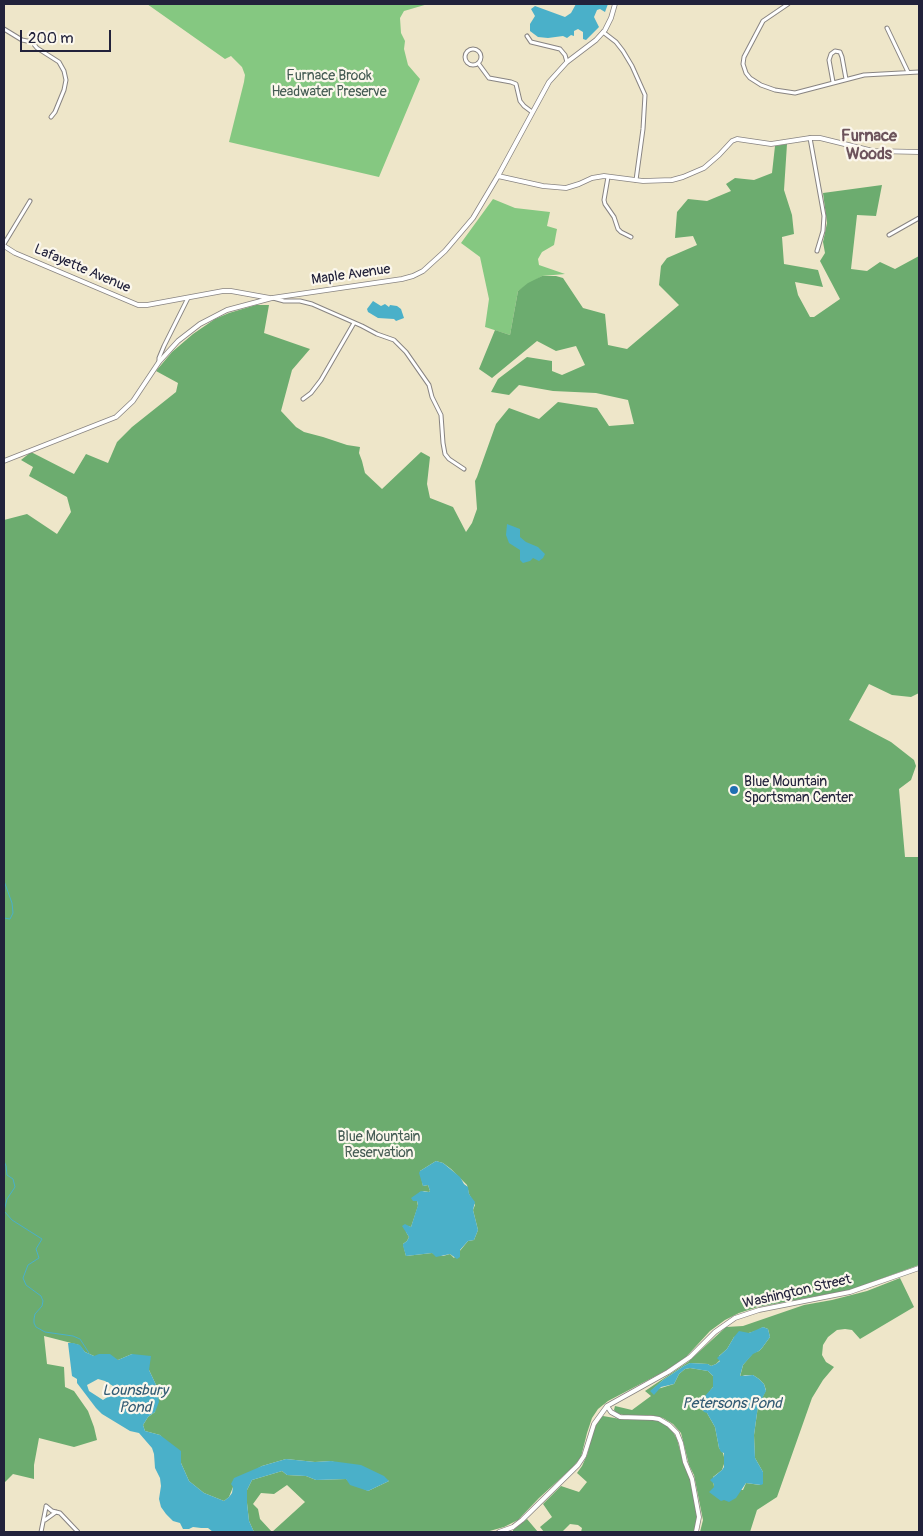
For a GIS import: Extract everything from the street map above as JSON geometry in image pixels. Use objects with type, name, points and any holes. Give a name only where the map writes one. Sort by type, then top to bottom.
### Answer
[{"type":"street","name":"Maple Avenue","points":[[4,461],[116,417],[133,401],[159,362],[178,341],[202,322],[227,310],[272,298],[402,279],[418,273],[431,264],[473,218],[549,82],[567,62],[596,40],[603,32],[611,18],[615,4]]},
{"type":"street","points":[[788,4],[763,21],[744,57],[743,64],[746,73],[761,85],[788,93],[795,93],[833,82],[872,74],[919,72]]},
{"type":"street","points":[[887,28],[908,72]]},
{"type":"street","points":[[4,29],[22,40],[32,42],[37,48],[59,62],[64,71],[66,80],[64,90],[55,112],[51,116]]},
{"type":"street","points":[[603,32],[616,42],[623,51],[645,95],[643,129],[636,180]]},
{"type":"street","points":[[527,36],[531,42],[560,50],[567,62]]},
{"type":"street","points":[[474,50],[478,52],[481,56],[478,63],[474,65],[468,63],[465,57],[467,52],[474,50]]},
{"type":"street","points":[[833,82],[829,60],[831,54],[835,51],[840,52],[842,57],[846,79]]},
{"type":"street","points":[[478,63],[490,78],[516,84],[520,101],[532,112]]},
{"type":"street","points":[[810,138],[824,216],[823,231],[817,251]]},
{"type":"street","points":[[498,176],[543,186],[566,188],[592,178],[608,176],[636,180],[672,180],[697,172],[710,164],[732,141],[737,139],[771,144],[810,138],[826,138],[873,151],[919,152]]},
{"type":"street","points":[[608,176],[605,204],[614,217],[618,229],[631,237]]},
{"type":"street","points":[[4,245],[30,201]]},
{"type":"street","points":[[889,235],[919,218]]},
{"type":"street","name":"Lafayette Avenue","points":[[4,245],[16,253],[134,304],[147,305],[231,291],[272,298]]},
{"type":"street","points":[[159,362],[164,346],[188,298]]},
{"type":"street","points":[[272,298],[284,301],[306,302],[394,340],[406,352],[428,382],[432,397],[441,415],[445,454],[449,459],[464,468]]},
{"type":"street","points":[[303,399],[311,393],[321,380],[354,323]]},
{"type":"street","name":"Washington Street","points":[[499,1532],[513,1527],[522,1520],[578,1465],[584,1456],[594,1424],[606,1406],[668,1372],[690,1357],[716,1332],[742,1315],[850,1292],[919,1268]]},
{"type":"street","points":[[606,1406],[611,1412],[620,1417],[653,1418],[665,1422],[674,1428],[680,1438],[685,1462],[692,1480],[699,1517],[696,1532]]},
{"type":"street","points":[[41,1532],[46,1506],[65,1517],[78,1532]]},
{"type":"street","points":[[44,1520],[56,1512]]},
{"type":"green space","name":"Furnace Brook Headwater Preserve","points":[[147,4],[428,4],[404,11],[400,18],[401,33],[405,41],[404,49],[408,65],[420,79],[379,177],[229,142],[244,82],[245,75],[242,67],[231,56],[225,59]]},
{"type":"green space","name":"Blue Mountain Reservation","points":[[787,144],[784,190],[792,215],[794,234],[782,237],[784,264],[818,270],[823,287],[795,282],[798,295],[810,317],[814,317],[840,299],[820,261],[825,253],[823,242],[827,223],[823,193],[882,185],[876,216],[857,215],[851,269],[867,271],[880,262],[895,269],[919,256],[919,693],[911,697],[892,695],[869,684],[849,720],[891,742],[914,760],[916,766],[911,780],[899,789],[905,857],[919,857],[919,1265],[850,1290],[758,1307],[725,1320],[710,1331],[686,1357],[667,1370],[608,1401],[598,1409],[592,1418],[581,1457],[573,1467],[518,1520],[504,1527],[486,1532],[272,1532],[254,1532],[249,1521],[247,1503],[247,1490],[252,1480],[282,1471],[287,1475],[306,1476],[316,1480],[346,1479],[368,1491],[389,1481],[331,1461],[315,1462],[286,1459],[262,1466],[250,1473],[233,1487],[229,1497],[224,1501],[204,1493],[189,1481],[181,1463],[160,1435],[145,1431],[143,1425],[148,1417],[155,1412],[157,1387],[149,1370],[132,1354],[118,1360],[94,1356],[85,1352],[79,1345],[44,1336],[47,1364],[64,1367],[65,1387],[74,1391],[88,1411],[97,1440],[74,1447],[39,1438],[34,1465],[34,1479],[13,1474],[4,1483],[4,520],[27,514],[57,534],[71,512],[67,497],[29,476],[33,467],[21,460],[31,452],[74,474],[86,454],[108,463],[117,442],[132,427],[176,392],[178,383],[156,371],[172,352],[215,319],[256,305],[269,305],[264,333],[310,349],[292,370],[281,411],[296,427],[304,432],[360,447],[359,453],[365,473],[382,489],[421,452],[430,457],[427,484],[430,498],[453,507],[466,532],[472,523],[477,509],[475,481],[496,424],[509,408],[539,419],[558,402],[597,408],[609,426],[634,424],[628,400],[596,393],[553,391],[519,385],[509,395],[491,392],[498,379],[527,357],[552,361],[552,371],[562,375],[585,365],[576,346],[556,351],[537,341],[492,378],[479,369],[495,330],[510,335],[518,291],[542,276],[563,278],[583,308],[605,314],[608,345],[627,349],[679,305],[659,285],[661,266],[667,258],[697,245],[693,236],[675,238],[677,212],[688,199],[707,201],[731,191],[726,184],[735,178],[754,180],[772,173],[775,146]],"holes":[[[436,1161],[443,1163],[451,1169],[467,1185],[475,1205],[473,1210],[478,1230],[474,1240],[468,1241],[454,1258],[450,1254],[443,1256],[432,1253],[406,1256],[403,1244],[409,1237],[406,1232],[408,1226],[411,1227],[418,1206],[419,1193],[430,1191],[428,1185],[423,1186],[420,1171]],[[287,1485],[305,1502],[272,1532],[260,1519],[258,1509],[253,1504],[261,1493],[274,1494]]]},
{"type":"green space","points":[[493,199],[515,208],[550,212],[547,226],[557,229],[554,245],[542,252],[538,259],[539,265],[565,274],[542,276],[518,291],[510,335],[485,327],[489,299],[480,257],[461,243]]},
{"type":"green space","points":[[900,1278],[914,1307],[860,1339],[852,1330],[845,1329],[837,1330],[828,1337],[823,1345],[822,1355],[826,1362],[834,1367],[812,1398],[777,1497],[757,1510],[750,1532],[700,1532],[703,1520],[694,1475],[689,1465],[681,1433],[673,1424],[663,1418],[650,1415],[627,1416],[616,1413],[614,1410],[615,1406],[632,1410],[651,1396],[645,1391],[688,1362],[726,1327],[743,1326],[804,1305],[867,1291]],"holes":[[[763,1327],[768,1329],[770,1337],[762,1348],[753,1353],[743,1365],[740,1377],[753,1375],[764,1384],[766,1390],[758,1406],[754,1435],[755,1458],[763,1472],[760,1485],[746,1483],[743,1490],[714,1487],[713,1477],[722,1470],[725,1461],[723,1453],[719,1448],[715,1427],[707,1413],[709,1392],[713,1387],[713,1376],[708,1371],[685,1369],[679,1374],[674,1384],[651,1391],[663,1380],[690,1363],[708,1364],[711,1366],[716,1364],[720,1360],[719,1356],[727,1349],[734,1337]]]},
{"type":"green space","points":[[603,1416],[626,1420],[657,1420],[663,1422],[673,1432],[691,1480],[697,1516],[694,1532],[581,1532],[582,1528],[578,1525],[570,1524],[562,1532],[544,1532],[540,1527],[552,1517],[543,1504],[561,1486],[579,1492],[587,1482],[577,1473],[587,1455],[598,1420]]},
{"type":"green space","points":[[527,1519],[538,1532],[513,1532],[513,1530]]},
{"type":"water","points":[[576,4],[608,4],[605,12],[600,9],[597,10],[594,17],[599,27],[586,40],[583,39],[583,32],[578,29],[574,31],[574,36],[571,35],[567,38],[563,36],[538,37],[530,31],[530,24],[535,16],[531,9],[535,6],[565,17],[571,13]]},
{"type":"water","points":[[373,301],[381,306],[385,304],[389,307],[390,305],[397,306],[401,309],[404,318],[396,321],[394,319],[378,318],[368,312],[367,309]]},
{"type":"water","points":[[507,524],[520,529],[520,537],[538,547],[545,554],[543,558],[539,561],[533,558],[523,563],[520,560],[520,550],[509,543],[506,535]]},
{"type":"water","points":[[436,1161],[443,1163],[460,1177],[468,1187],[469,1194],[475,1202],[473,1210],[478,1230],[474,1240],[468,1241],[460,1250],[460,1257],[457,1259],[450,1254],[436,1257],[432,1253],[406,1256],[403,1246],[409,1237],[402,1226],[405,1224],[411,1227],[418,1205],[417,1201],[413,1201],[411,1198],[421,1191],[430,1191],[428,1185],[423,1186],[419,1173]]},
{"type":"water","name":"Petersons Pond","points":[[763,1327],[768,1329],[770,1337],[762,1348],[753,1354],[743,1365],[740,1376],[753,1375],[764,1384],[766,1391],[758,1406],[754,1435],[755,1458],[763,1472],[763,1484],[746,1483],[736,1498],[729,1502],[721,1501],[709,1492],[714,1487],[710,1480],[724,1467],[724,1453],[719,1448],[715,1427],[707,1413],[702,1409],[704,1397],[713,1387],[713,1376],[708,1371],[685,1369],[679,1374],[674,1384],[661,1387],[654,1395],[650,1391],[663,1380],[690,1363],[708,1364],[711,1366],[716,1364],[720,1361],[717,1358],[727,1349],[739,1331],[749,1333]]},
{"type":"water","name":"Lounsbury Pond","points":[[68,1343],[80,1345],[85,1352],[94,1356],[110,1354],[118,1360],[132,1354],[151,1356],[149,1370],[157,1387],[159,1402],[155,1412],[148,1417],[143,1425],[145,1431],[160,1435],[181,1451],[181,1463],[189,1481],[204,1493],[224,1501],[232,1493],[233,1487],[231,1484],[234,1478],[262,1466],[286,1459],[315,1462],[331,1461],[361,1465],[384,1476],[389,1481],[368,1491],[350,1485],[346,1479],[316,1480],[306,1476],[287,1475],[282,1471],[252,1480],[247,1490],[249,1521],[254,1532],[213,1532],[208,1528],[193,1527],[183,1529],[180,1523],[173,1521],[161,1507],[159,1499],[160,1478],[155,1468],[152,1448],[139,1433],[130,1431],[102,1414],[77,1383],[77,1379],[72,1376]],"holes":[[[98,1379],[113,1386],[114,1391],[103,1400],[89,1391],[87,1385]]]},
{"type":"waterway","points":[[4,881],[12,903],[13,913],[10,919],[4,918]]},
{"type":"waterway","points":[[4,1161],[7,1175],[13,1179],[15,1187],[7,1199],[4,1211],[12,1220],[42,1239],[36,1249],[39,1258],[28,1265],[23,1278],[26,1285],[41,1296],[43,1301],[42,1306],[35,1314],[34,1323],[36,1327],[45,1332],[73,1336],[80,1339],[89,1353]]},
{"type":"place","name":"Blue Mountain Sportsman Center","points":[[734,790]]},
{"type":"district","name":"Furnace Woods","points":[[869,146]]}]
